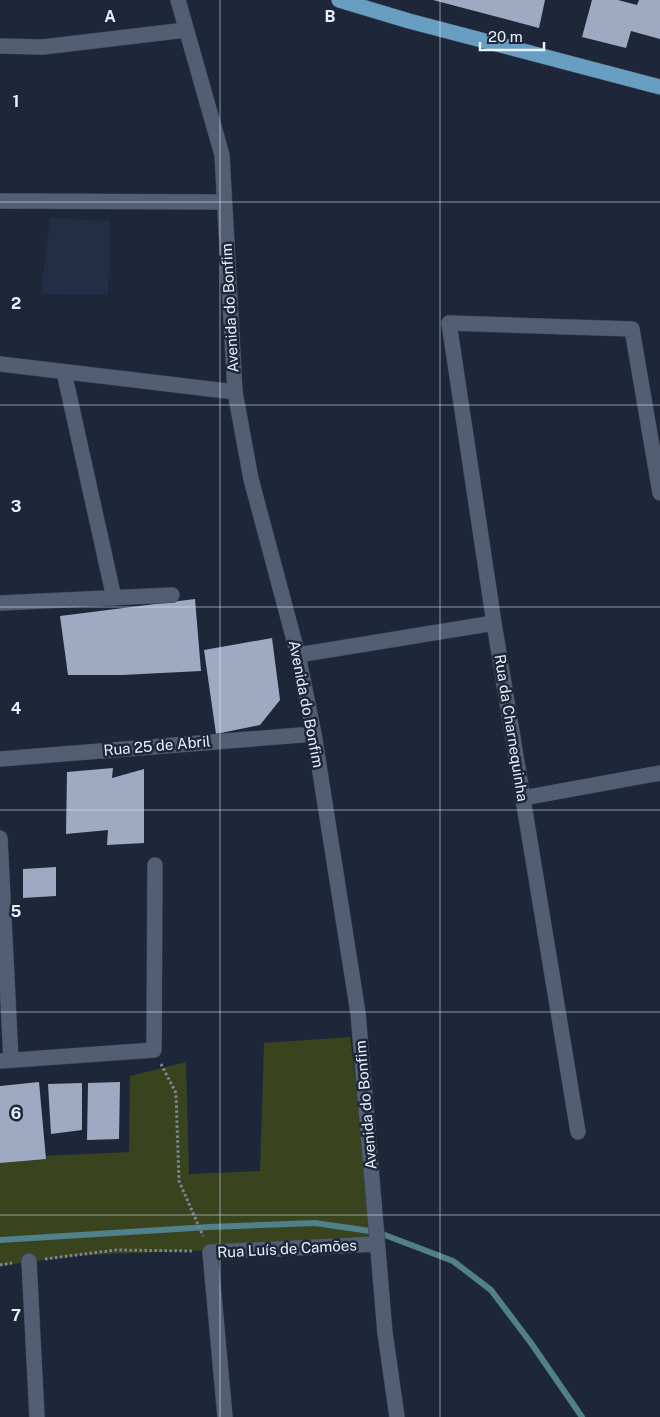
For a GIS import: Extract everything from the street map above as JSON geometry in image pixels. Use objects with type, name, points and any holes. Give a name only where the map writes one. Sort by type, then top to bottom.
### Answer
[{"type":"main road","points":[[339,0],[409,21],[660,86]]},
{"type":"street","name":"Avenida do Bonfim","points":[[178,0],[222,155],[235,392],[251,479],[298,655],[314,734],[358,1013],[385,1333],[397,1417]]},
{"type":"street","points":[[0,46],[43,47],[186,30]]},
{"type":"street","points":[[0,201],[224,202]]},
{"type":"street","name":"Rua da Charnequinha","points":[[578,1132],[494,623],[450,323],[632,329],[660,493]]},
{"type":"street","points":[[0,364],[235,392]]},
{"type":"street","points":[[64,372],[114,598]]},
{"type":"street","points":[[0,603],[172,595]]},
{"type":"street","points":[[298,655],[494,623]]},
{"type":"street","name":"Rua 25 de Abril","points":[[0,759],[314,734]]},
{"type":"street","points":[[523,798],[660,772]]},
{"type":"street","points":[[0,838],[6,1061],[154,1050],[155,865]]},
{"type":"street","name":"Rua Luís de Camões","points":[[226,1417],[210,1252],[378,1244]]},
{"type":"street","points":[[29,1261],[37,1417]]},
{"type":"path","points":[[0,1265],[116,1250],[210,1252],[179,1181],[176,1093],[154,1050]]},
{"type":"shaded area","points":[[50,218],[110,221],[108,295],[41,294]]},
{"type":"green space","points":[[350,1037],[377,1244],[82,1255],[0,1266],[0,1158],[129,1152],[130,1076],[186,1062],[189,1174],[260,1171],[264,1043]]},
{"type":"building","points":[[433,0],[545,0],[539,28]]},
{"type":"building","points":[[592,0],[618,0],[637,5],[639,0],[660,0],[660,39],[631,31],[626,48],[582,37]]},
{"type":"building","points":[[195,599],[201,671],[122,675],[68,675],[60,616]]},
{"type":"building","points":[[272,638],[280,700],[260,725],[216,734],[204,650]]},
{"type":"building","points":[[113,768],[112,778],[144,769],[144,843],[107,845],[108,830],[66,834],[67,772]]},
{"type":"building","points":[[56,867],[56,896],[23,898],[23,869]]},
{"type":"building","points":[[39,1082],[46,1159],[0,1163],[0,1086]]},
{"type":"building","points":[[120,1082],[119,1139],[87,1140],[88,1083]]},
{"type":"building","points":[[82,1083],[82,1130],[51,1134],[48,1084]]},
{"type":"waterway","points":[[0,1240],[209,1227],[315,1223],[377,1232],[453,1261],[491,1290],[531,1343],[582,1417]]}]
